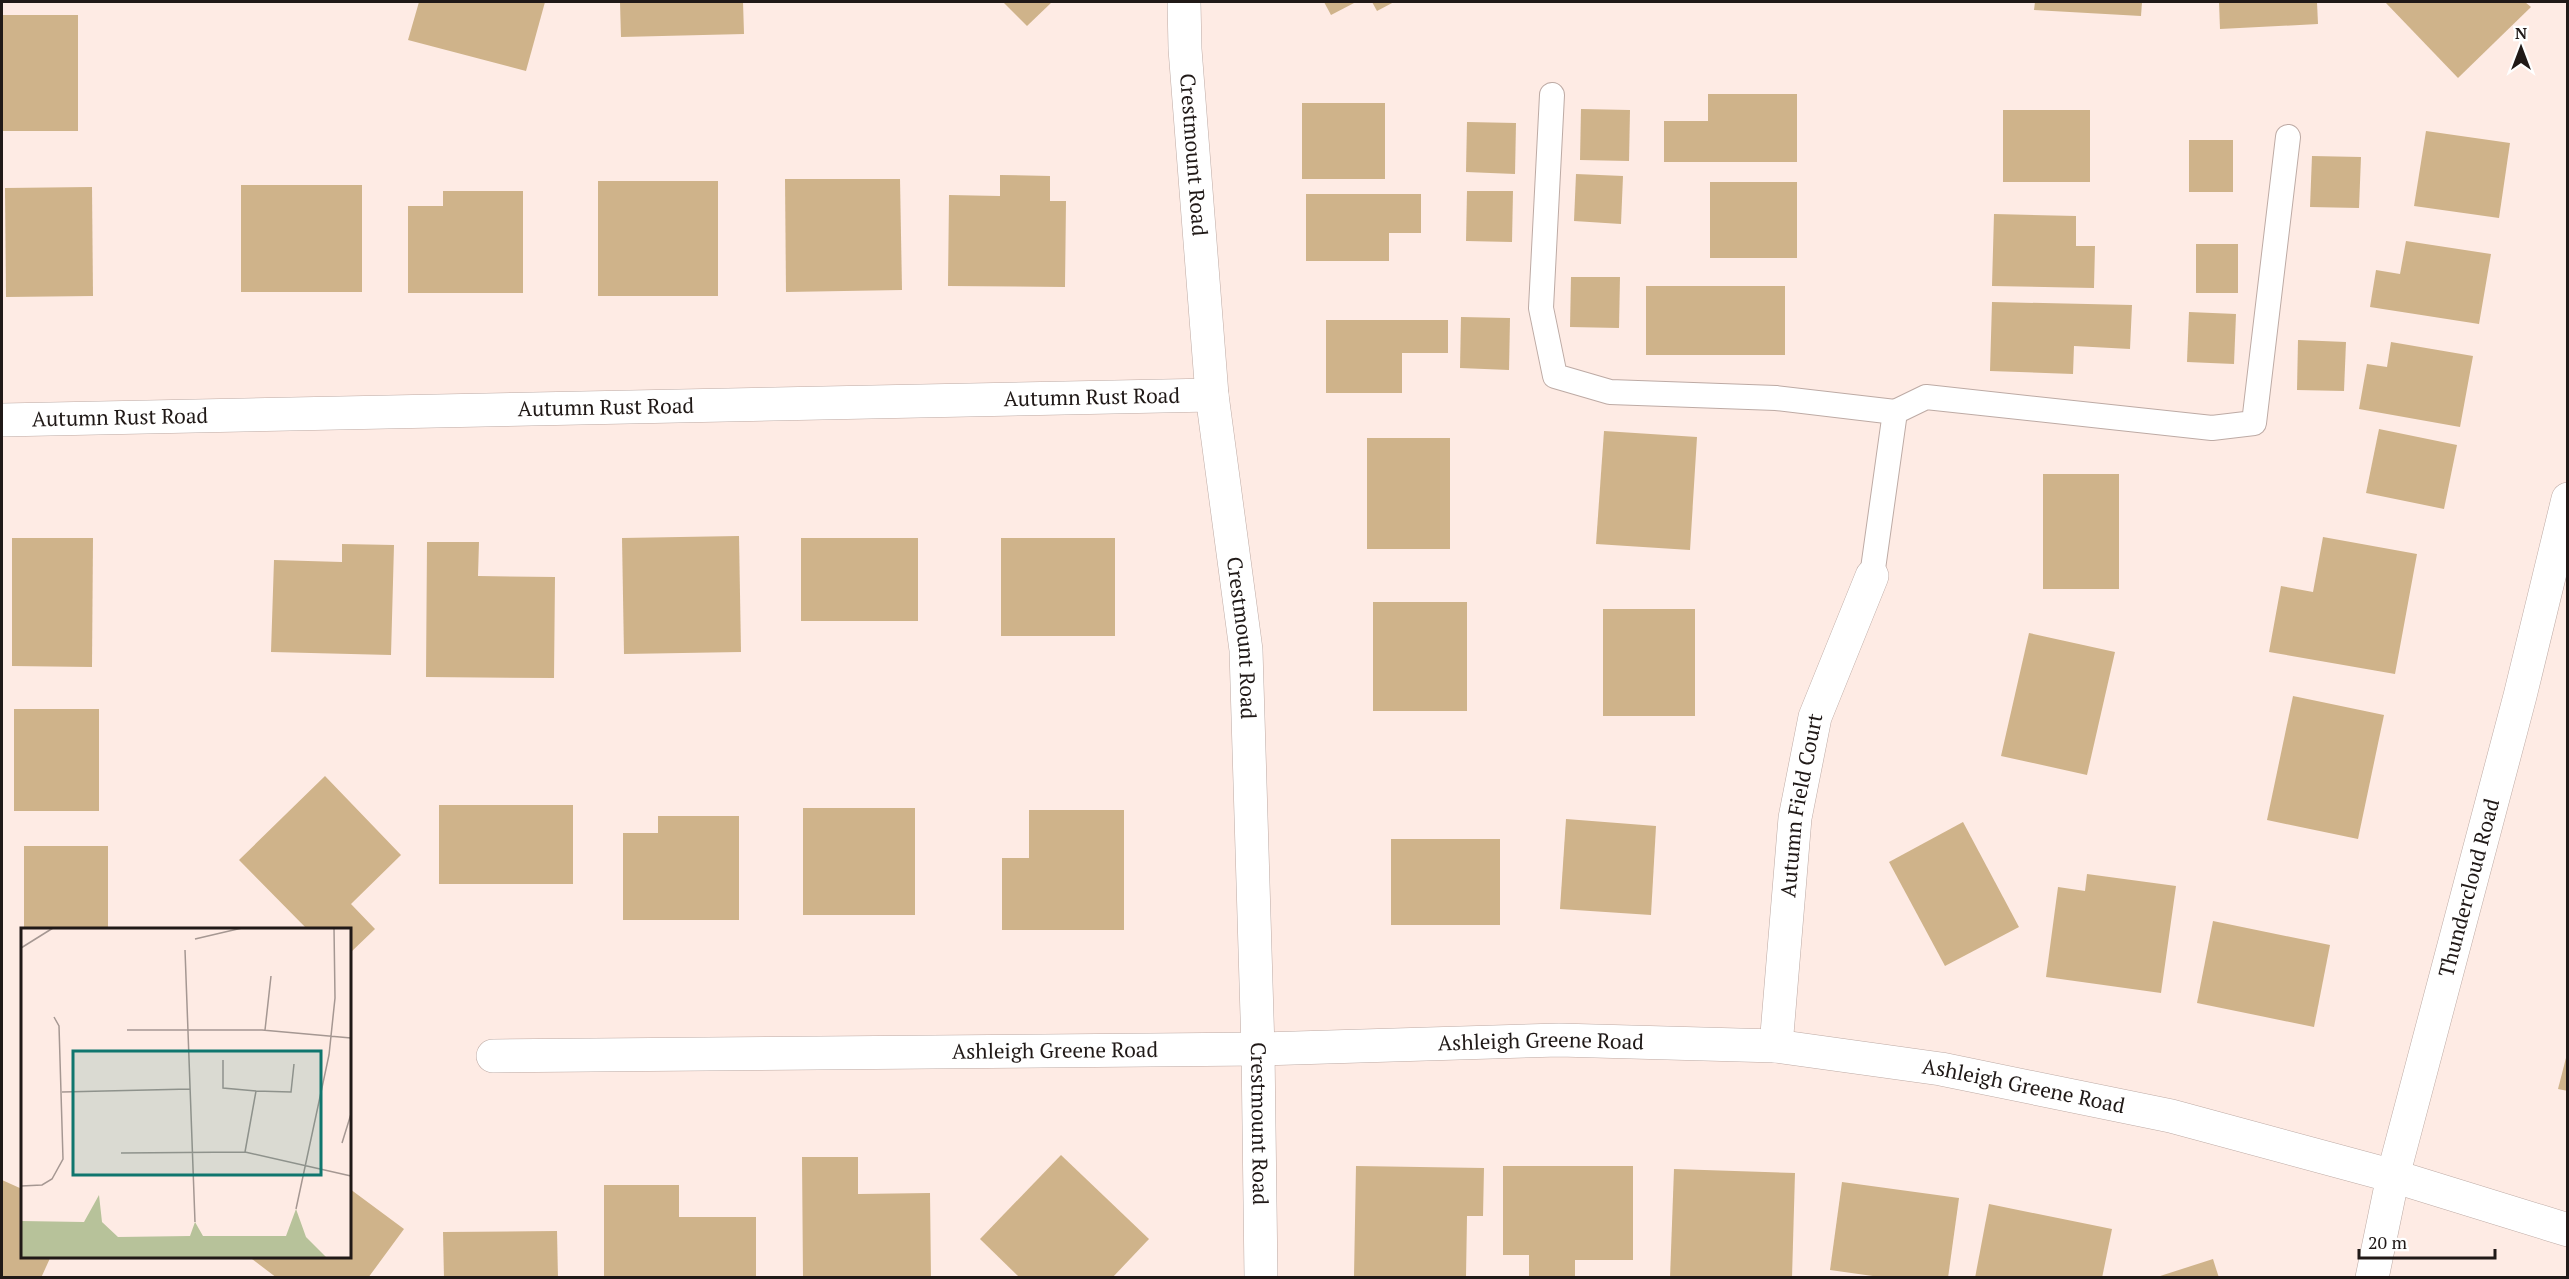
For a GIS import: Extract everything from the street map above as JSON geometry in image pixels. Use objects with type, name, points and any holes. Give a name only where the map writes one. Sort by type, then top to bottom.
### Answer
[{"type":"street","name":"Crestmount Road","points":[[1184,2],[1185,50],[1212,395],[1246,650],[1258,1049],[1261,1278]]},
{"type":"street","name":"Autumn Rust Road","points":[[2,420],[1212,395]]},
{"type":"street","name":"Thundercloud Road","points":[[2372,1278],[2393,1176],[2520,696],[2568,498]]},
{"type":"street","name":"Autumn Field Court","points":[[1776,1046],[1795,818],[1815,717],[1872,576]]},
{"type":"street","name":"Ashleigh Greene Road","points":[[493,1056],[1258,1049],[1559,1040],[1776,1046],[1941,1069],[2171,1116],[2393,1176],[2568,1230]]},
{"type":"lane","points":[[1552,95],[1541,308],[1555,376],[1610,392],[1776,398],[1895,412],[1926,397],[2212,428],[2254,423],[2288,137]]},
{"type":"lane","points":[[1872,576],[1895,412]]},
{"type":"building","points":[[419,2],[545,2],[526,71],[408,40]]},
{"type":"building","points":[[620,2],[743,2],[744,34],[621,37]]},
{"type":"building","points":[[1003,2],[1052,2],[1027,26]]},
{"type":"building","points":[[1324,2],[1356,2],[1331,15]]},
{"type":"building","points":[[1372,2],[1394,2],[1377,11]]},
{"type":"building","points":[[2035,2],[2142,2],[2141,16],[2034,10]]},
{"type":"building","points":[[2219,2],[2317,2],[2318,24],[2220,29]]},
{"type":"building","points":[[2385,2],[2525,2],[2531,7],[2458,78]]},
{"type":"building","points":[[2,15],[78,15],[78,131],[2,131]]},
{"type":"building","points":[[1708,94],[1797,94],[1797,162],[1664,162],[1664,121],[1708,121]]},
{"type":"building","points":[[1302,103],[1385,103],[1385,179],[1302,179]]},
{"type":"building","points":[[1581,109],[1630,110],[1629,161],[1580,160]]},
{"type":"building","points":[[2003,110],[2090,110],[2090,182],[2003,182]]},
{"type":"building","points":[[1467,122],[1516,123],[1515,174],[1466,172]]},
{"type":"building","points":[[2426,131],[2510,143],[2499,218],[2414,206]]},
{"type":"building","points":[[2189,140],[2233,140],[2233,192],[2189,192]]},
{"type":"building","points":[[2312,156],[2361,157],[2359,208],[2310,207]]},
{"type":"building","points":[[1576,174],[1623,176],[1621,224],[1574,221]]},
{"type":"building","points":[[1000,175],[1050,176],[1050,201],[1066,201],[1065,287],[948,286],[949,195],[1000,196]]},
{"type":"building","points":[[785,179],[900,179],[902,290],[786,292]]},
{"type":"building","points":[[598,181],[718,181],[718,296],[598,296]]},
{"type":"building","points":[[1710,182],[1797,182],[1797,258],[1710,258]]},
{"type":"building","points":[[241,185],[362,185],[362,292],[241,292]]},
{"type":"building","points":[[92,187],[93,296],[6,297],[5,188]]},
{"type":"building","points":[[443,191],[523,191],[523,293],[408,293],[408,206],[443,206]]},
{"type":"building","points":[[1467,191],[1513,191],[1512,242],[1466,241]]},
{"type":"building","points":[[1306,194],[1421,194],[1421,233],[1389,233],[1389,261],[1306,261]]},
{"type":"building","points":[[1994,214],[2076,216],[2076,246],[2095,246],[2094,288],[1992,286]]},
{"type":"building","points":[[2406,241],[2491,254],[2479,324],[2370,307],[2376,270],[2400,274]]},
{"type":"building","points":[[2196,244],[2238,244],[2238,293],[2196,293]]},
{"type":"building","points":[[1571,277],[1620,277],[1619,328],[1570,327]]},
{"type":"building","points":[[1646,286],[1785,286],[1785,355],[1646,355]]},
{"type":"building","points":[[1992,302],[2132,305],[2130,349],[2074,346],[2073,374],[1990,371]]},
{"type":"building","points":[[2189,312],[2236,314],[2234,364],[2187,362]]},
{"type":"building","points":[[1461,317],[1510,318],[1509,370],[1460,368]]},
{"type":"building","points":[[1326,320],[1448,320],[1448,353],[1402,353],[1402,393],[1326,393]]},
{"type":"building","points":[[2298,340],[2346,342],[2344,391],[2297,390]]},
{"type":"building","points":[[2391,342],[2473,356],[2460,427],[2359,409],[2367,364],[2387,367]]},
{"type":"building","points":[[2379,429],[2457,445],[2444,509],[2366,493]]},
{"type":"building","points":[[1604,431],[1697,437],[1690,550],[1596,544]]},
{"type":"building","points":[[1367,438],[1450,438],[1450,549],[1367,549]]},
{"type":"building","points":[[2043,474],[2119,474],[2119,589],[2043,589]]},
{"type":"building","points":[[739,536],[741,652],[624,654],[622,538]]},
{"type":"building","points":[[2323,537],[2417,554],[2395,674],[2269,652],[2281,586],[2313,592]]},
{"type":"building","points":[[12,538],[93,538],[92,667],[12,666]]},
{"type":"building","points":[[801,538],[918,538],[918,621],[801,621]]},
{"type":"building","points":[[1001,538],[1115,538],[1115,636],[1001,636]]},
{"type":"building","points":[[427,542],[479,542],[478,576],[555,577],[554,678],[426,677]]},
{"type":"building","points":[[342,544],[394,545],[391,655],[271,652],[274,560],[342,562]]},
{"type":"building","points":[[1373,602],[1467,602],[1467,711],[1373,711]]},
{"type":"building","points":[[1603,609],[1695,609],[1695,716],[1603,716]]},
{"type":"building","points":[[2029,633],[2115,652],[2087,775],[2001,756]]},
{"type":"building","points":[[2293,696],[2384,715],[2358,839],[2267,820]]},
{"type":"building","points":[[14,709],[99,709],[99,811],[14,811]]},
{"type":"building","points":[[325,776],[401,855],[351,904],[375,929],[351,952],[351,928],[306,928],[239,860]]},
{"type":"building","points":[[439,805],[573,805],[573,884],[439,884]]},
{"type":"building","points":[[803,808],[915,808],[915,915],[803,915]]},
{"type":"building","points":[[1029,810],[1124,810],[1124,930],[1002,930],[1002,858],[1029,858]]},
{"type":"building","points":[[658,816],[739,816],[739,920],[623,920],[623,833],[658,833]]},
{"type":"building","points":[[1566,819],[1656,826],[1651,915],[1560,909]]},
{"type":"building","points":[[1963,822],[2019,927],[1945,966],[1889,862]]},
{"type":"building","points":[[1391,839],[1500,839],[1500,925],[1391,925]]},
{"type":"building","points":[[24,846],[108,846],[108,928],[24,928]]},
{"type":"building","points":[[2087,874],[2176,886],[2161,993],[2046,977],[2058,887],[2085,891]]},
{"type":"building","points":[[2213,921],[2330,945],[2314,1027],[2197,1003]]},
{"type":"building","points":[[2568,1054],[2568,1091],[2558,1089]]},
{"type":"building","points":[[1061,1155],[1149,1239],[1112,1278],[1020,1278],[980,1239]]},
{"type":"building","points":[[802,1157],[858,1157],[858,1194],[930,1193],[931,1278],[803,1278]]},
{"type":"building","points":[[1356,1166],[1484,1168],[1483,1216],[1467,1216],[1466,1277],[1354,1276]]},
{"type":"building","points":[[1503,1166],[1633,1166],[1633,1260],[1575,1260],[1575,1278],[1529,1278],[1529,1255],[1503,1255]]},
{"type":"building","points":[[1674,1169],[1795,1173],[1792,1278],[1670,1278]]},
{"type":"building","points":[[2,1180],[21,1189],[21,1258],[50,1258],[41,1278],[2,1278]]},
{"type":"building","points":[[1842,1182],[1959,1198],[1948,1278],[1887,1278],[1830,1270]]},
{"type":"building","points":[[604,1185],[679,1185],[679,1217],[756,1217],[756,1278],[604,1278]]},
{"type":"building","points":[[351,1190],[404,1229],[368,1278],[277,1278],[251,1258],[351,1258]]},
{"type":"building","points":[[1989,1204],[2112,1229],[2102,1278],[1975,1278]]},
{"type":"building","points":[[557,1231],[558,1278],[444,1278],[443,1232]]},
{"type":"building","points":[[2213,1259],[2219,1278],[2157,1278],[2157,1277]]}]
